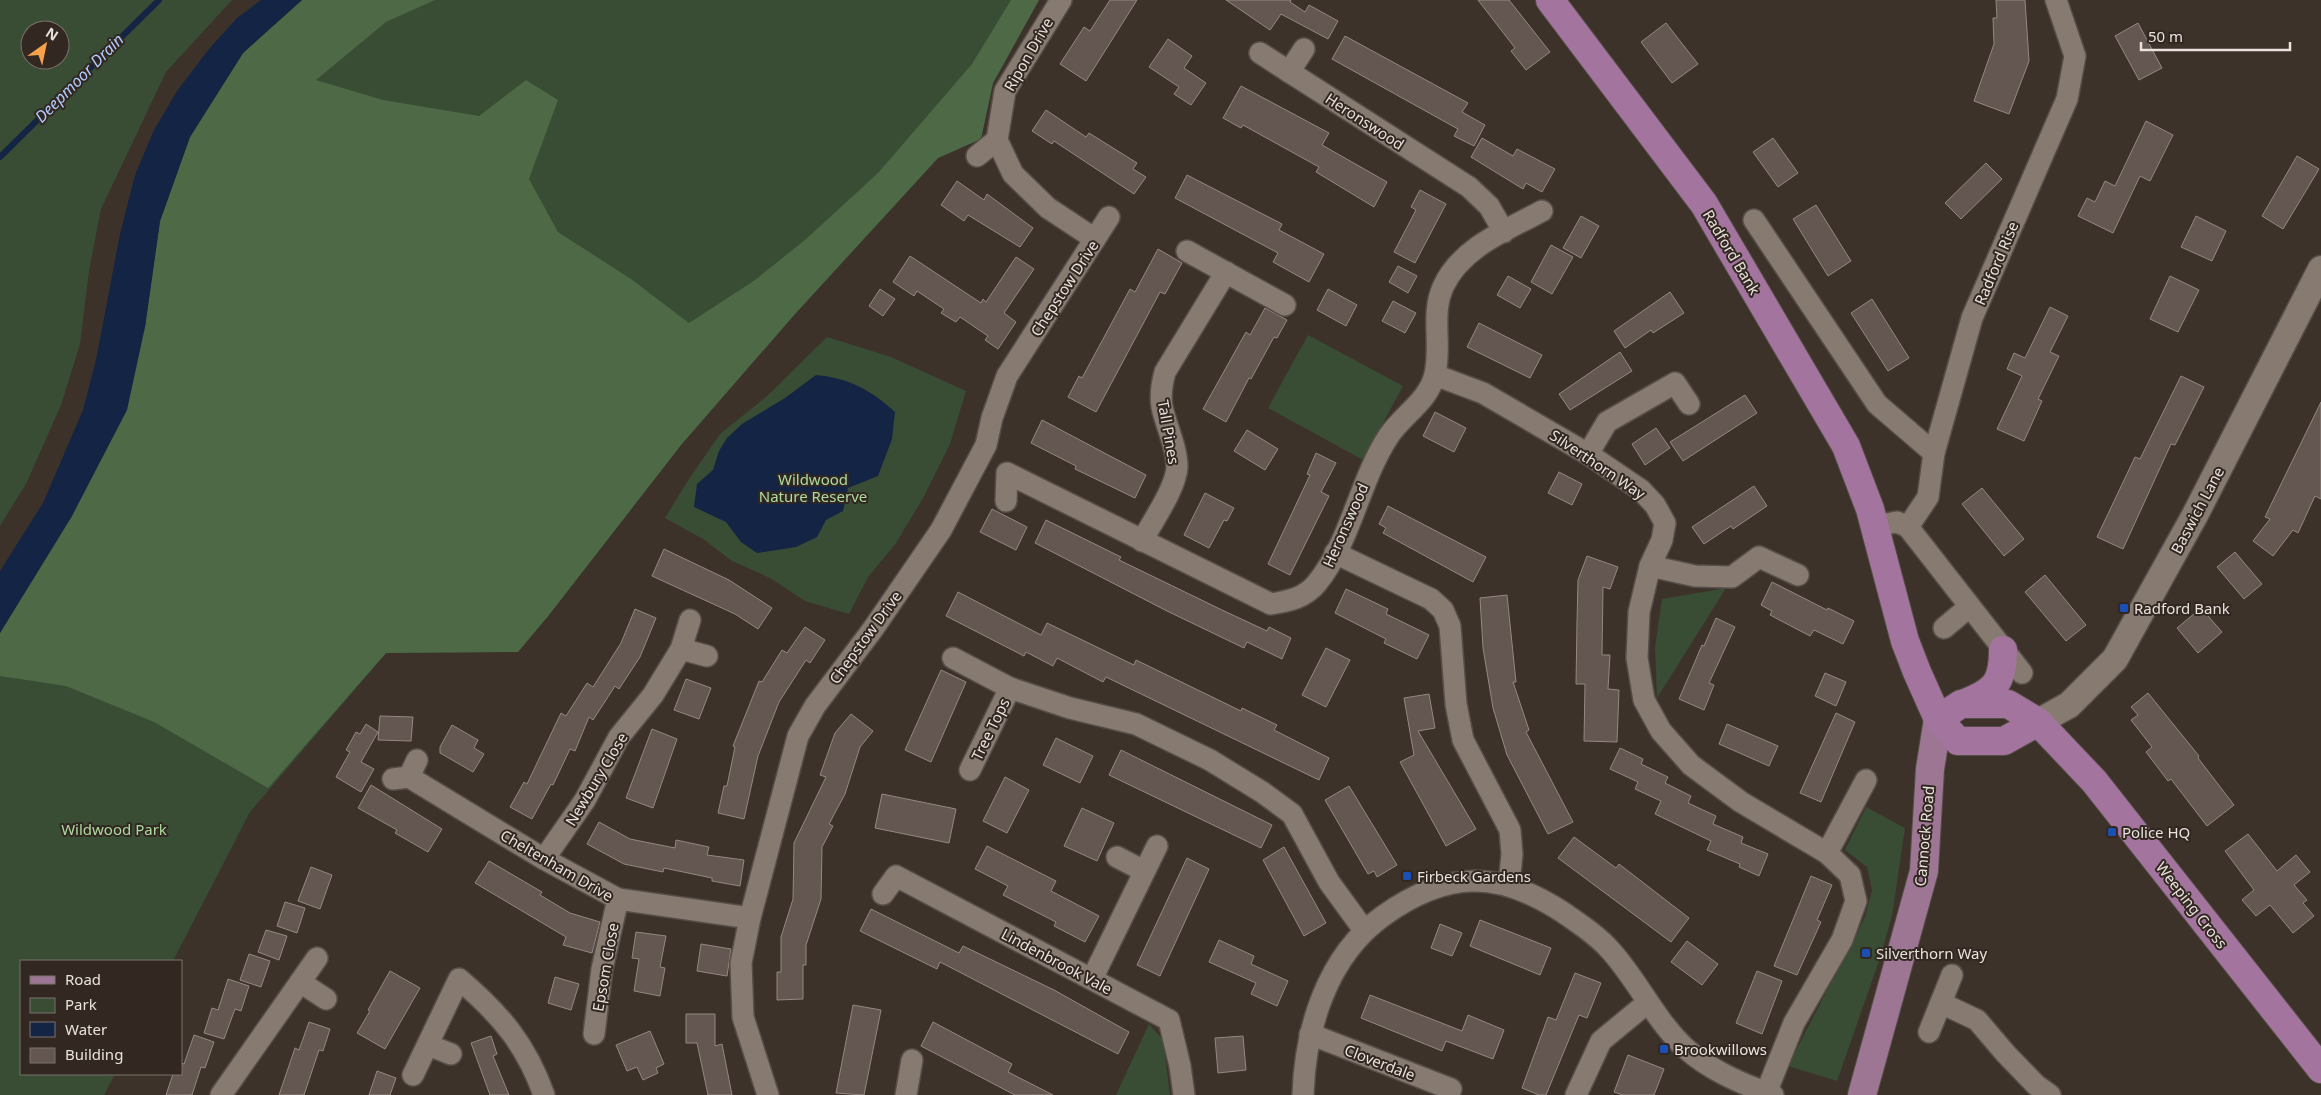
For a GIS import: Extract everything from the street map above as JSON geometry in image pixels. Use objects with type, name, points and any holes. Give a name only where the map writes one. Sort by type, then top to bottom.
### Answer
[{"type":"highway","name":"Radford Bank","points":[[1550,0],[1704,204],[1846,446],[1870,509],[1906,641],[1938,719]]},
{"type":"highway","points":[[2003,650],[2003,666],[2000,678],[1994,688],[1983,696],[1961,704],[1938,719],[1958,741],[2004,741],[2038,722]]},
{"type":"highway","name":"Weeping Cross","points":[[1961,704],[2008,704],[2038,722],[2094,781],[2321,1069]]},
{"type":"main road","name":"Cannock Road","points":[[1862,1095],[1924,872],[1930,769],[1938,719]]},
{"type":"street","name":"Ripon Drive","points":[[997,140],[1004,91],[1061,0]]},
{"type":"street","name":"Radford Rise","points":[[1908,527],[1928,497],[1934,453],[1972,318],[2067,99],[2075,56],[2056,0]]},
{"type":"street","points":[[1289,72],[1304,49]]},
{"type":"street","name":"Heronswood","points":[[1260,53],[1469,187],[1489,206],[1504,232]]},
{"type":"street","points":[[977,156],[997,140],[1013,174],[1048,208],[1095,239]]},
{"type":"street","name":"Heronswood","points":[[1006,501],[1007,473],[1271,604],[1296,600],[1317,584],[1335,553],[1369,471],[1388,436],[1425,395],[1435,375],[1438,340],[1436,313],[1444,285],[1460,262],[1476,248],[1542,211]]},
{"type":"street","name":"Chepstow Drive","points":[[768,1095],[743,1017],[741,963],[750,918],[798,736],[815,706],[873,629],[941,530],[986,446],[992,418],[1007,376],[1109,217]]},
{"type":"street","points":[[1754,220],[1877,404],[1934,453]]},
{"type":"street","points":[[1188,251],[1285,305]]},
{"type":"street","name":"Baswich Lane","points":[[2038,722],[2068,706],[2114,659],[2195,516],[2321,270]]},
{"type":"street","name":"Tall Pines","points":[[1142,541],[1169,489],[1177,468],[1172,440],[1162,406],[1162,388],[1165,372],[1226,272]]},
{"type":"street","name":"Silverthorn Way","points":[[1435,375],[1483,393],[1588,454],[1641,490],[1656,505],[1665,523],[1662,540],[1650,566],[1639,612],[1637,658],[1644,700],[1661,731],[1691,765],[1741,802],[1828,853],[1850,875],[1856,901],[1842,940],[1794,1023],[1770,1094]]},
{"type":"street","points":[[1588,454],[1607,422],[1675,383],[1689,404]]},
{"type":"street","points":[[1874,526],[1897,522],[1908,527],[2022,674]]},
{"type":"street","points":[[1335,553],[1431,599],[1443,610],[1450,626],[1456,704],[1463,740],[1510,830],[1512,854],[1509,885]]},
{"type":"street","points":[[1650,566],[1695,576],[1732,577],[1759,557],[1798,575]]},
{"type":"street","points":[[1944,628],[1969,607]]},
{"type":"street","name":"Newbury Close","points":[[544,859],[585,800],[619,737],[653,695],[681,649],[690,620]]},
{"type":"street","points":[[681,649],[707,656]]},
{"type":"street","points":[[952,658],[1010,688],[1070,708],[1136,724],[1210,760],[1262,792],[1292,814],[1329,882],[1364,930]]},
{"type":"street","name":"Tree Tops","points":[[970,770],[1010,688]]},
{"type":"street","name":"Cheltenham Drive","points":[[406,772],[544,859],[618,900],[750,918]]},
{"type":"street","points":[[1828,853],[1866,780]]},
{"type":"street","points":[[1092,979],[1156,846]]},
{"type":"street","points":[[1117,858],[1144,871]]},
{"type":"street","name":"Lindenbrook Vale","points":[[883,894],[896,876],[1169,1020],[1180,1066],[1184,1095]]},
{"type":"street","points":[[1303,1095],[1304,1062],[1310,1034],[1333,973],[1364,930],[1419,892],[1446,884],[1476,880],[1509,885],[1548,903],[1583,926],[1611,950],[1647,1003],[1684,1046],[1700,1059],[1727,1076],[1770,1094]]},
{"type":"street","name":"Epsom Close","points":[[594,1034],[602,969],[618,900]]},
{"type":"street","points":[[220,1095],[317,958]]},
{"type":"street","points":[[1930,1032],[1952,975]]},
{"type":"street","points":[[413,1075],[459,979],[489,1004],[512,1032],[533,1064],[544,1095]]},
{"type":"street","points":[[300,982],[326,999]]},
{"type":"street","points":[[1576,1095],[1601,1041],[1647,1003]]},
{"type":"street","points":[[1941,1003],[1977,1020],[2043,1092]]},
{"type":"street","name":"Cloverdale","points":[[1310,1034],[1451,1089]]},
{"type":"street","points":[[428,1045],[451,1054]]},
{"type":"street","points":[[906,1095],[912,1060]]},
{"type":"green space","points":[[0,0],[232,0],[166,72],[101,209],[89,271],[80,344],[61,405],[27,482],[0,526]]},
{"type":"green space","name":"Wildwood Park","points":[[302,0],[1039,0],[993,83],[981,139],[938,158],[795,314],[681,445],[518,652],[386,653],[250,812],[174,960],[20,960],[20,1075],[114,1075],[104,1095],[0,1095],[0,633]]},
{"type":"green space","points":[[302,0],[435,0],[386,22],[316,80],[383,100],[479,116],[526,80],[558,100],[529,179],[558,232],[631,279],[689,323],[755,280],[806,239],[878,173],[972,64],[1011,0],[1039,0],[993,83],[981,139],[938,158],[795,314],[681,445],[518,652],[386,653],[268,788],[154,722],[66,686],[0,676],[0,633],[72,516],[145,327],[160,221],[190,137],[243,53]]},
{"type":"green space","points":[[1308,335],[1403,386],[1363,460],[1268,408]]},
{"type":"green space","name":"Wildwood Nature Reserve","points":[[827,337],[891,357],[966,391],[950,444],[923,498],[896,543],[868,577],[849,614],[805,601],[770,578],[732,561],[703,539],[665,518],[720,434],[766,397]]},
{"type":"green space","points":[[1726,588],[1657,698],[1655,647],[1662,599]]},
{"type":"green space","points":[[1866,807],[1905,828],[1892,916],[1879,961],[1837,1081],[1788,1066],[1865,917],[1872,890],[1867,867],[1845,850]]},
{"type":"green space","points":[[1149,1024],[1163,1040],[1170,1095],[1116,1095]]},
{"type":"water","points":[[261,0],[302,0],[243,53],[190,137],[160,221],[145,327],[127,410],[72,516],[0,633],[0,571],[43,503],[83,410],[96,360],[120,234],[135,175],[154,130],[177,91],[209,49],[237,18]]},
{"type":"water","points":[[816,375],[839,379],[859,386],[886,404],[895,412],[892,439],[878,476],[848,488],[843,511],[826,520],[817,537],[796,547],[757,553],[741,542],[726,522],[694,507],[697,484],[713,470],[719,451],[727,438],[742,424],[785,398]]},
{"type":"building","points":[[1110,0],[1137,0],[1086,81],[1060,64],[1084,27],[1090,31]]},
{"type":"building","points":[[1226,0],[1291,0],[1290,2],[1305,12],[1309,5],[1338,21],[1328,39],[1281,14],[1270,30]]},
{"type":"building","points":[[1478,0],[1509,0],[1550,52],[1526,70],[1511,51],[1515,48]]},
{"type":"building","points":[[1996,0],[2025,0],[2029,61],[2009,114],[1974,101],[1994,44],[1993,18],[1997,18]]},
{"type":"building","points":[[1666,23],[1698,64],[1672,83],[1641,42]]},
{"type":"building","points":[[2138,23],[2162,68],[2139,80],[2115,36]]},
{"type":"building","points":[[1345,36],[1468,103],[1462,112],[1485,125],[1474,146],[1454,136],[1458,129],[1332,59]]},
{"type":"building","points":[[1168,39],[1192,56],[1184,68],[1206,83],[1191,105],[1174,94],[1179,87],[1149,67]]},
{"type":"building","points":[[1241,86],[1329,133],[1322,145],[1387,182],[1374,207],[1316,172],[1319,167],[1243,125],[1241,128],[1223,118]]},
{"type":"building","points":[[1046,110],[1086,137],[1089,133],[1137,163],[1133,169],[1146,177],[1134,194],[1054,141],[1052,144],[1032,131]]},
{"type":"building","points":[[2146,121],[2173,135],[2150,181],[2140,176],[2113,233],[2078,216],[2087,198],[2095,202],[2105,181],[2115,186]]},
{"type":"building","points":[[1482,138],[1513,156],[1517,149],[1555,169],[1542,192],[1526,183],[1523,189],[1471,157]]},
{"type":"building","points":[[1773,138],[1798,173],[1778,187],[1753,152]]},
{"type":"building","points":[[2297,156],[2319,169],[2283,229],[2262,216]]},
{"type":"building","points":[[1986,163],[2002,179],[1961,219],[1945,203]]},
{"type":"building","points":[[1187,175],[1282,224],[1279,230],[1324,254],[1309,282],[1273,262],[1278,253],[1175,198]]},
{"type":"building","points":[[957,181],[984,200],[987,194],[1033,228],[1020,247],[968,215],[964,221],[941,205]]},
{"type":"building","points":[[1420,190],[1446,204],[1415,263],[1394,252],[1416,210],[1411,207]]},
{"type":"building","points":[[1816,205],[1851,261],[1828,276],[1793,219]]},
{"type":"building","points":[[1581,216],[1599,226],[1581,258],[1563,248]]},
{"type":"building","points":[[2196,216],[2226,231],[2212,261],[2181,247]]},
{"type":"building","points":[[1551,245],[1573,257],[1552,294],[1531,282]]},
{"type":"building","points":[[1158,249],[1182,263],[1165,294],[1160,292],[1096,412],[1068,397],[1079,376],[1082,378],[1130,289],[1135,292]]},
{"type":"building","points":[[910,256],[981,303],[983,299],[986,302],[1016,257],[1034,269],[1004,313],[1016,322],[998,349],[985,340],[988,336],[960,317],[956,322],[941,313],[944,309],[917,291],[914,296],[893,282]]},
{"type":"building","points":[[1398,266],[1417,276],[1408,293],[1389,282]]},
{"type":"building","points":[[1508,276],[1531,289],[1520,308],[1497,295]]},
{"type":"building","points":[[2170,276],[2199,290],[2178,332],[2150,319]]},
{"type":"building","points":[[880,289],[895,299],[883,316],[869,306]]},
{"type":"building","points":[[1328,289],[1357,305],[1346,326],[1317,310]]},
{"type":"building","points":[[1670,292],[1684,313],[1653,333],[1651,330],[1625,348],[1614,331]]},
{"type":"building","points":[[1872,299],[1909,358],[1888,371],[1851,313]]},
{"type":"building","points":[[1393,301],[1416,313],[1405,333],[1382,321]]},
{"type":"building","points":[[2050,307],[2068,316],[2050,352],[2059,356],[2038,399],[2042,401],[2024,441],[1997,429],[2022,376],[2007,369],[2014,353],[2025,358]]},
{"type":"building","points":[[1265,308],[1287,320],[1277,338],[1274,337],[1251,379],[1249,378],[1226,422],[1203,409],[1246,332],[1250,335]]},
{"type":"building","points":[[1479,323],[1542,355],[1530,378],[1467,347]]},
{"type":"building","points":[[1620,352],[1632,371],[1570,410],[1559,394]]},
{"type":"building","points":[[2181,376],[2204,387],[2175,445],[2171,444],[2123,549],[2097,537],[2135,457],[2140,459]]},
{"type":"building","points":[[1745,395],[1757,413],[1683,461],[1670,442]]},
{"type":"building","points":[[2321,402],[2321,499],[2315,496],[2298,533],[2293,530],[2273,556],[2253,541],[2270,519],[2265,517]]},
{"type":"building","points":[[1435,412],[1466,428],[1454,452],[1423,436]]},
{"type":"building","points":[[1042,420],[1146,475],[1135,498],[1075,469],[1076,466],[1031,443]]},
{"type":"building","points":[[1656,428],[1670,448],[1645,465],[1632,444]]},
{"type":"building","points":[[1247,430],[1278,449],[1265,470],[1234,451]]},
{"type":"building","points":[[1316,453],[1336,463],[1321,492],[1329,496],[1290,575],[1268,564],[1310,475],[1307,474]]},
{"type":"building","points":[[1559,472],[1582,484],[1572,505],[1548,493]]},
{"type":"building","points":[[1754,486],[1767,506],[1733,529],[1731,526],[1704,544],[1692,527]]},
{"type":"building","points":[[1982,488],[2024,539],[2004,556],[1962,504]]},
{"type":"building","points":[[1205,493],[1234,508],[1227,521],[1224,520],[1209,548],[1184,535]]},
{"type":"building","points":[[1388,506],[1486,557],[1473,582],[1383,533],[1386,528],[1379,524]]},
{"type":"building","points":[[992,509],[1027,527],[1016,550],[980,532]]},
{"type":"building","points":[[1046,520],[1121,557],[1119,560],[1222,610],[1267,631],[1269,627],[1291,638],[1282,659],[1247,642],[1244,648],[1167,611],[1035,543]]},
{"type":"building","points":[[664,549],[729,580],[772,608],[758,629],[735,614],[652,576]]},
{"type":"building","points":[[2235,552],[2262,584],[2244,599],[2217,567]]},
{"type":"building","points":[[1587,556],[1618,567],[1610,589],[1603,587],[1602,655],[1610,655],[1608,689],[1619,690],[1617,742],[1584,741],[1585,684],[1576,684],[1577,622],[1578,580]]},
{"type":"building","points":[[2045,575],[2086,625],[2066,641],[2025,592]]},
{"type":"building","points":[[1772,582],[1827,610],[1828,608],[1854,621],[1843,644],[1814,630],[1810,636],[1770,615],[1772,611],[1761,605]]},
{"type":"building","points":[[1346,589],[1388,609],[1386,614],[1429,635],[1417,659],[1384,643],[1386,639],[1335,613]]},
{"type":"building","points":[[958,592],[1041,635],[1047,623],[1134,665],[1136,660],[1241,711],[1242,708],[1277,725],[1274,730],[1329,758],[1319,780],[1106,677],[1103,682],[1057,658],[1053,666],[1026,652],[1024,656],[946,616]]},
{"type":"building","points":[[1507,595],[1516,682],[1513,682],[1529,730],[1526,732],[1573,822],[1548,834],[1507,755],[1493,708],[1483,648],[1480,598]]},
{"type":"building","points":[[2201,608],[2222,632],[2198,653],[2177,628]]},
{"type":"building","points":[[635,609],[656,618],[640,657],[619,689],[615,686],[593,720],[589,717],[575,751],[570,749],[553,785],[551,784],[532,819],[510,807],[524,782],[527,784],[561,713],[566,716],[587,683],[593,687],[621,643]]},
{"type":"building","points":[[1716,618],[1735,627],[1709,683],[1714,685],[1704,710],[1679,699],[1702,645],[1704,646]]},
{"type":"building","points":[[805,627],[825,640],[810,663],[806,660],[779,702],[758,756],[744,819],[718,813],[724,786],[727,786],[735,747],[733,746],[759,681],[762,682],[782,650],[787,653]]},
{"type":"building","points":[[1326,648],[1350,660],[1326,707],[1302,695]]},
{"type":"building","points":[[941,670],[966,682],[931,762],[905,750]]},
{"type":"building","points":[[1825,673],[1846,682],[1836,706],[1815,696]]},
{"type":"building","points":[[686,679],[711,688],[699,719],[674,710]]},
{"type":"building","points":[[2148,693],[2199,756],[2198,758],[2234,805],[2207,826],[2171,779],[2168,781],[2146,752],[2152,747],[2131,720],[2138,715],[2131,707]]},
{"type":"building","points":[[1429,694],[1435,728],[1418,731],[1476,829],[1446,846],[1400,762],[1414,755],[1404,698]]},
{"type":"building","points":[[1836,713],[1855,722],[1821,802],[1800,793]]},
{"type":"building","points":[[851,714],[873,731],[860,747],[845,794],[829,824],[833,826],[822,847],[821,899],[806,945],[806,965],[803,965],[803,999],[777,1000],[777,972],[781,972],[781,937],[793,899],[794,843],[826,777],[820,775],[835,733]]},
{"type":"building","points":[[380,716],[413,717],[411,741],[378,740]]},
{"type":"building","points":[[366,724],[378,732],[361,762],[374,769],[361,792],[336,777],[350,752],[346,750],[356,732],[360,734]]},
{"type":"building","points":[[1727,724],[1778,746],[1769,766],[1719,744]]},
{"type":"building","points":[[452,725],[478,740],[474,748],[484,754],[473,772],[440,753],[440,747]]},
{"type":"building","points":[[652,729],[677,739],[653,808],[626,798]]},
{"type":"building","points":[[1056,738],[1093,756],[1080,783],[1043,765]]},
{"type":"building","points":[[1620,748],[1643,759],[1641,764],[1668,777],[1665,783],[1691,796],[1688,803],[1716,816],[1713,824],[1743,837],[1741,843],[1768,854],[1759,876],[1739,867],[1740,864],[1707,850],[1711,841],[1655,814],[1661,801],[1635,789],[1638,782],[1610,769]]},
{"type":"building","points":[[1121,750],[1272,825],[1261,848],[1109,775]]},
{"type":"building","points":[[1005,777],[1029,790],[1007,833],[983,821]]},
{"type":"building","points":[[371,785],[442,829],[428,852],[395,833],[397,830],[358,808]]},
{"type":"building","points":[[1349,786],[1397,865],[1377,877],[1374,871],[1368,874],[1325,800]]},
{"type":"building","points":[[882,794],[956,809],[949,843],[875,828]]},
{"type":"building","points":[[1082,808],[1114,823],[1097,861],[1064,846]]},
{"type":"building","points":[[599,822],[630,839],[675,848],[676,840],[709,847],[707,855],[744,860],[740,886],[712,881],[712,878],[664,868],[663,872],[624,864],[587,844]]},
{"type":"building","points":[[2248,834],[2277,871],[2296,855],[2310,872],[2294,885],[2307,900],[2303,903],[2314,916],[2293,933],[2270,905],[2256,916],[2242,900],[2254,890],[2225,851]]},
{"type":"building","points":[[1574,837],[1616,868],[1619,864],[1689,918],[1671,942],[1558,858]]},
{"type":"building","points":[[987,846],[1056,881],[1051,891],[1099,916],[1085,942],[1054,926],[1056,922],[1003,895],[1008,886],[975,869]]},
{"type":"building","points":[[1284,847],[1326,923],[1304,936],[1263,860]]},
{"type":"building","points":[[1187,858],[1209,869],[1160,976],[1137,965]]},
{"type":"building","points":[[489,861],[542,892],[540,895],[570,913],[600,922],[592,953],[563,945],[566,937],[475,883]]},
{"type":"building","points":[[311,867],[332,875],[320,909],[298,901]]},
{"type":"building","points":[[1811,876],[1832,885],[1817,920],[1821,922],[1797,975],[1774,966]]},
{"type":"building","points":[[285,902],[305,908],[297,933],[277,926]]},
{"type":"building","points":[[871,909],[959,953],[963,946],[1054,990],[1129,1032],[1118,1054],[940,962],[937,969],[860,931]]},
{"type":"building","points":[[1480,920],[1551,948],[1540,975],[1470,946]]},
{"type":"building","points":[[1440,924],[1462,933],[1452,956],[1431,948]]},
{"type":"building","points":[[266,930],[287,936],[279,960],[258,952]]},
{"type":"building","points":[[636,932],[666,936],[660,967],[665,968],[660,996],[634,991],[639,959],[632,958]]},
{"type":"building","points":[[1219,940],[1254,956],[1251,964],[1288,981],[1277,1006],[1251,994],[1256,983],[1209,962]]},
{"type":"building","points":[[1687,941],[1718,964],[1702,985],[1671,962]]},
{"type":"building","points":[[701,944],[731,949],[727,976],[697,971]]},
{"type":"building","points":[[249,954],[270,961],[261,987],[240,980]]},
{"type":"building","points":[[390,971],[420,988],[385,1049],[357,1033]]},
{"type":"building","points":[[1757,971],[1782,981],[1762,1034],[1736,1023]]},
{"type":"building","points":[[1575,973],[1601,983],[1587,1018],[1579,1015],[1546,1095],[1539,1095],[1522,1088],[1548,1017],[1556,1020]]},
{"type":"building","points":[[555,977],[579,984],[571,1010],[548,1003]]},
{"type":"building","points":[[228,979],[249,986],[241,1011],[235,1009],[224,1039],[204,1033],[212,1008],[218,1010]]},
{"type":"building","points":[[1370,995],[1462,1031],[1468,1015],[1504,1030],[1493,1059],[1446,1041],[1442,1051],[1361,1018]]},
{"type":"building","points":[[853,1005],[881,1010],[864,1095],[836,1093]]},
{"type":"building","points":[[686,1014],[715,1014],[715,1046],[722,1044],[732,1095],[708,1095],[697,1043],[686,1043]]},
{"type":"building","points":[[309,1022],[330,1029],[323,1051],[319,1050],[304,1095],[279,1095],[295,1048],[299,1050]]},
{"type":"building","points":[[933,1022],[1012,1064],[1008,1072],[1053,1095],[1015,1095],[921,1046]]},
{"type":"building","points":[[650,1031],[664,1064],[656,1068],[658,1073],[643,1080],[637,1067],[627,1071],[616,1045]]},
{"type":"building","points":[[194,1035],[214,1042],[205,1068],[201,1067],[192,1095],[166,1095],[173,1075],[182,1075],[182,1063],[184,1064]]},
{"type":"building","points":[[491,1036],[497,1054],[493,1056],[509,1095],[490,1095],[471,1043]]},
{"type":"building","points":[[1243,1036],[1246,1070],[1218,1073],[1215,1038]]},
{"type":"building","points":[[1628,1055],[1664,1069],[1654,1095],[1623,1095],[1614,1092]]},
{"type":"building","points":[[377,1071],[396,1078],[390,1095],[369,1095]]},
{"type":"waterway","name":"Deepmoor Drain","points":[[0,157],[159,0]]},
{"type":"place","name":"Radford Bank","points":[[2124,608]]},
{"type":"place","name":"Police HQ","points":[[2112,832]]},
{"type":"place","name":"Firbeck Gardens","points":[[1407,876]]},
{"type":"place","name":"Silverthorn Way","points":[[1866,953]]},
{"type":"place","name":"Brookwillows","points":[[1664,1049]]}]
